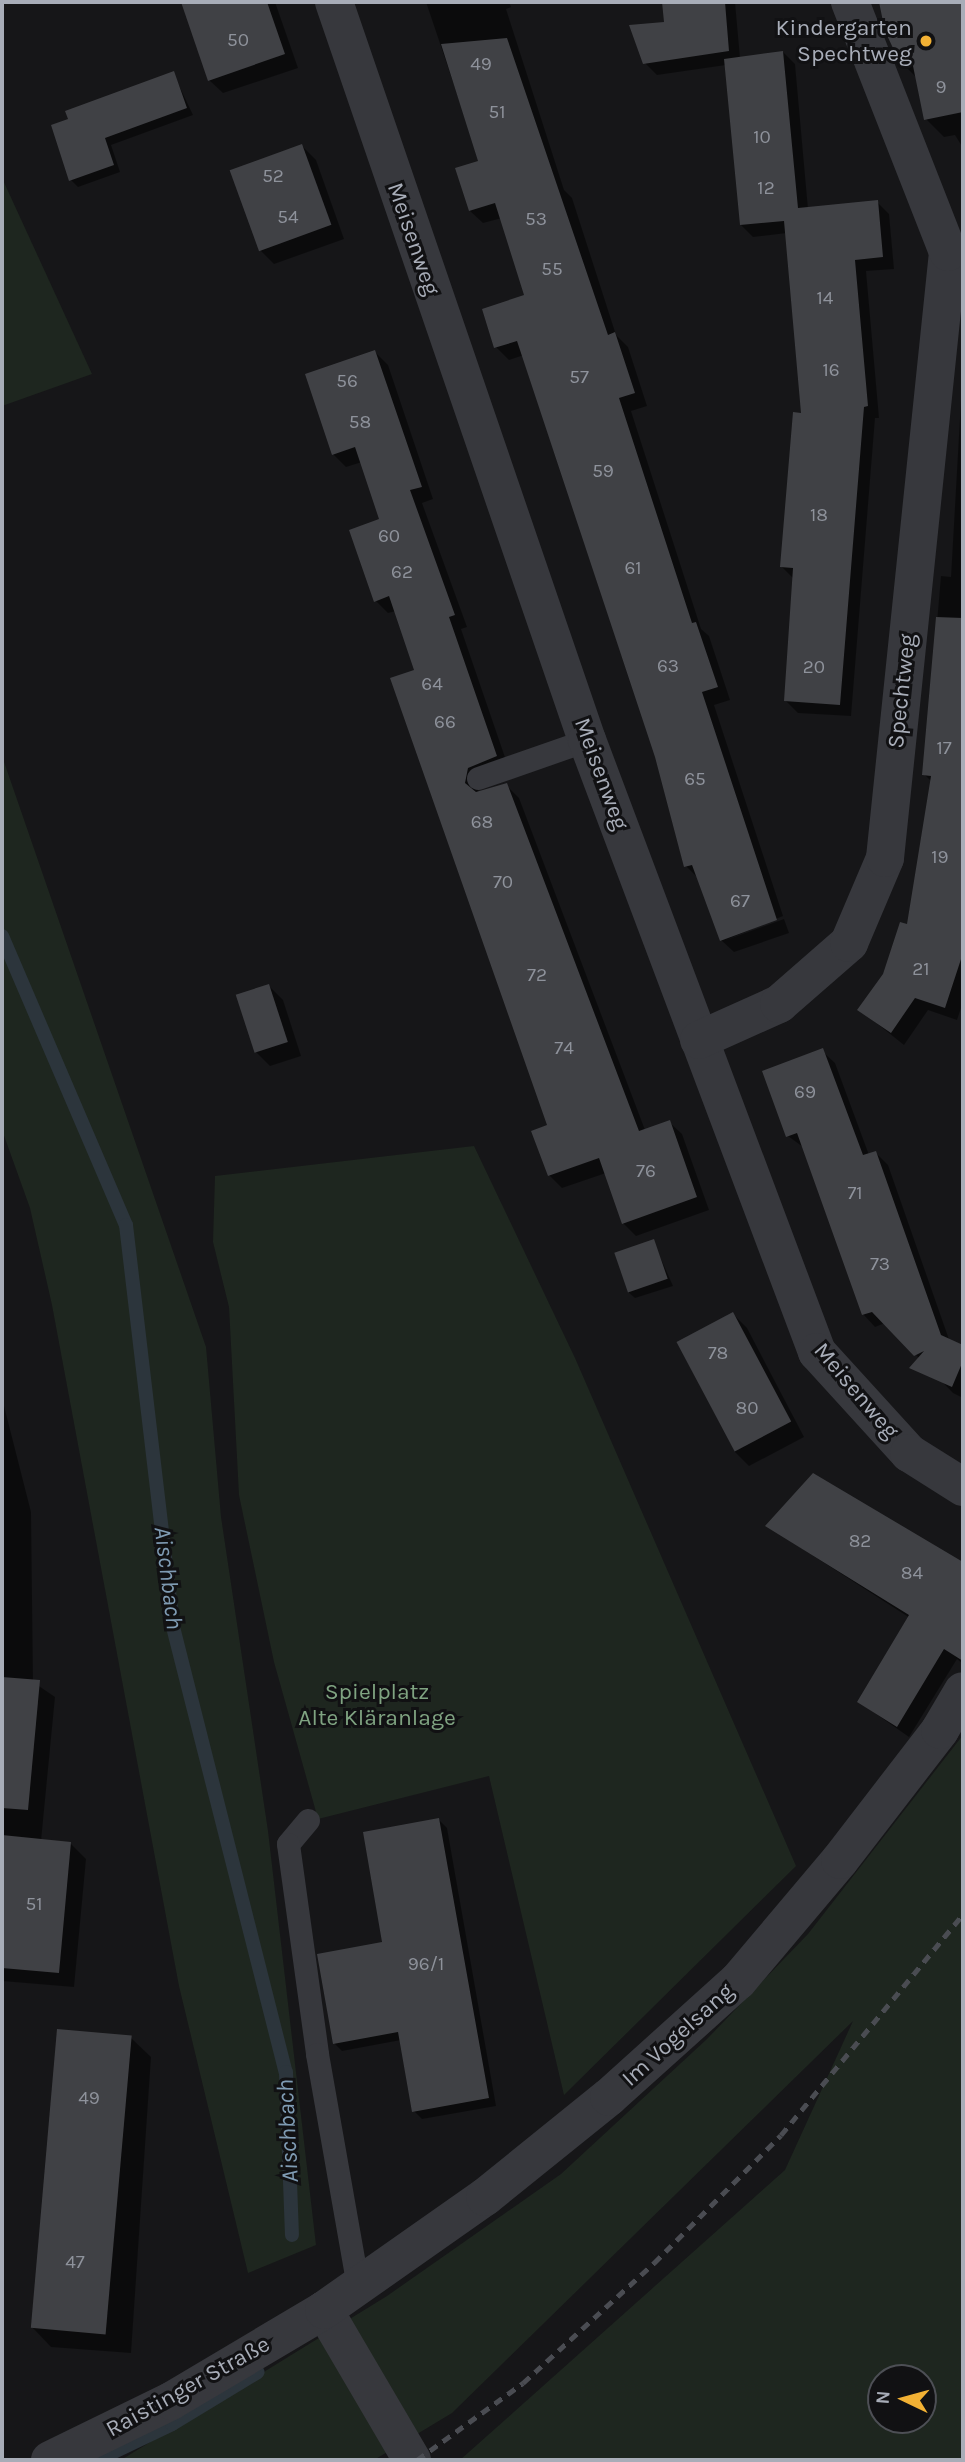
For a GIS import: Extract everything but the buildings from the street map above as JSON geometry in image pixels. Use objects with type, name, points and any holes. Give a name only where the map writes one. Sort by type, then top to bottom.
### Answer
[{"type":"street","name":"Meisenweg","points":[[334,2],[587,740],[817,1352],[909,1453],[963,1487]]},
{"type":"street","name":"Spechtweg","points":[[699,1040],[779,1004],[849,943],[885,858],[956,248],[850,2]]},
{"type":"street","name":"Im Vogelsang","points":[[324,2310],[485,2197],[609,2097],[738,1981],[840,1860],[940,1730],[963,1691]]},
{"type":"street","name":"Raistinger Straße","points":[[50,2460],[171,2401],[324,2310]]},
{"type":"street","points":[[324,2310],[412,2460]]},
{"type":"lane","points":[[478,778],[587,740]]},
{"type":"lane","points":[[308,1820],[288,1844],[317,2054],[358,2286]]},
{"type":"green space","points":[[2,178],[92,374],[2,406]]},
{"type":"green space","points":[[2,756],[206,1347],[221,1517],[268,1831],[316,2245],[248,2273],[179,1986],[52,1305],[30,1208],[2,1130]]},
{"type":"green space","name":"Spielplatz Alte Kläranlage","points":[[474,1146],[575,1358],[796,1866],[564,2095],[489,1776],[318,1819],[274,1662],[239,1495],[229,1307],[213,1242],[215,1176]]},
{"type":"green space","points":[[963,1735],[963,2460],[460,2460],[785,2170],[853,2021],[452,2413],[374,2460],[121,2460],[387,2296],[561,2174],[707,2039],[808,1934]]},
{"type":"waterway","name":"Aischbach","points":[[2,936],[126,1225],[173,1627],[286,2072],[292,2235]]},
{"type":"waterway","points":[[97,2460],[172,2424],[258,2372]]},
{"type":"railway","points":[[417,2460],[523,2383],[654,2263],[781,2135],[963,1914]]},
{"type":"place","name":"Kindergarten Spechtweg","points":[[926,41]]}]
